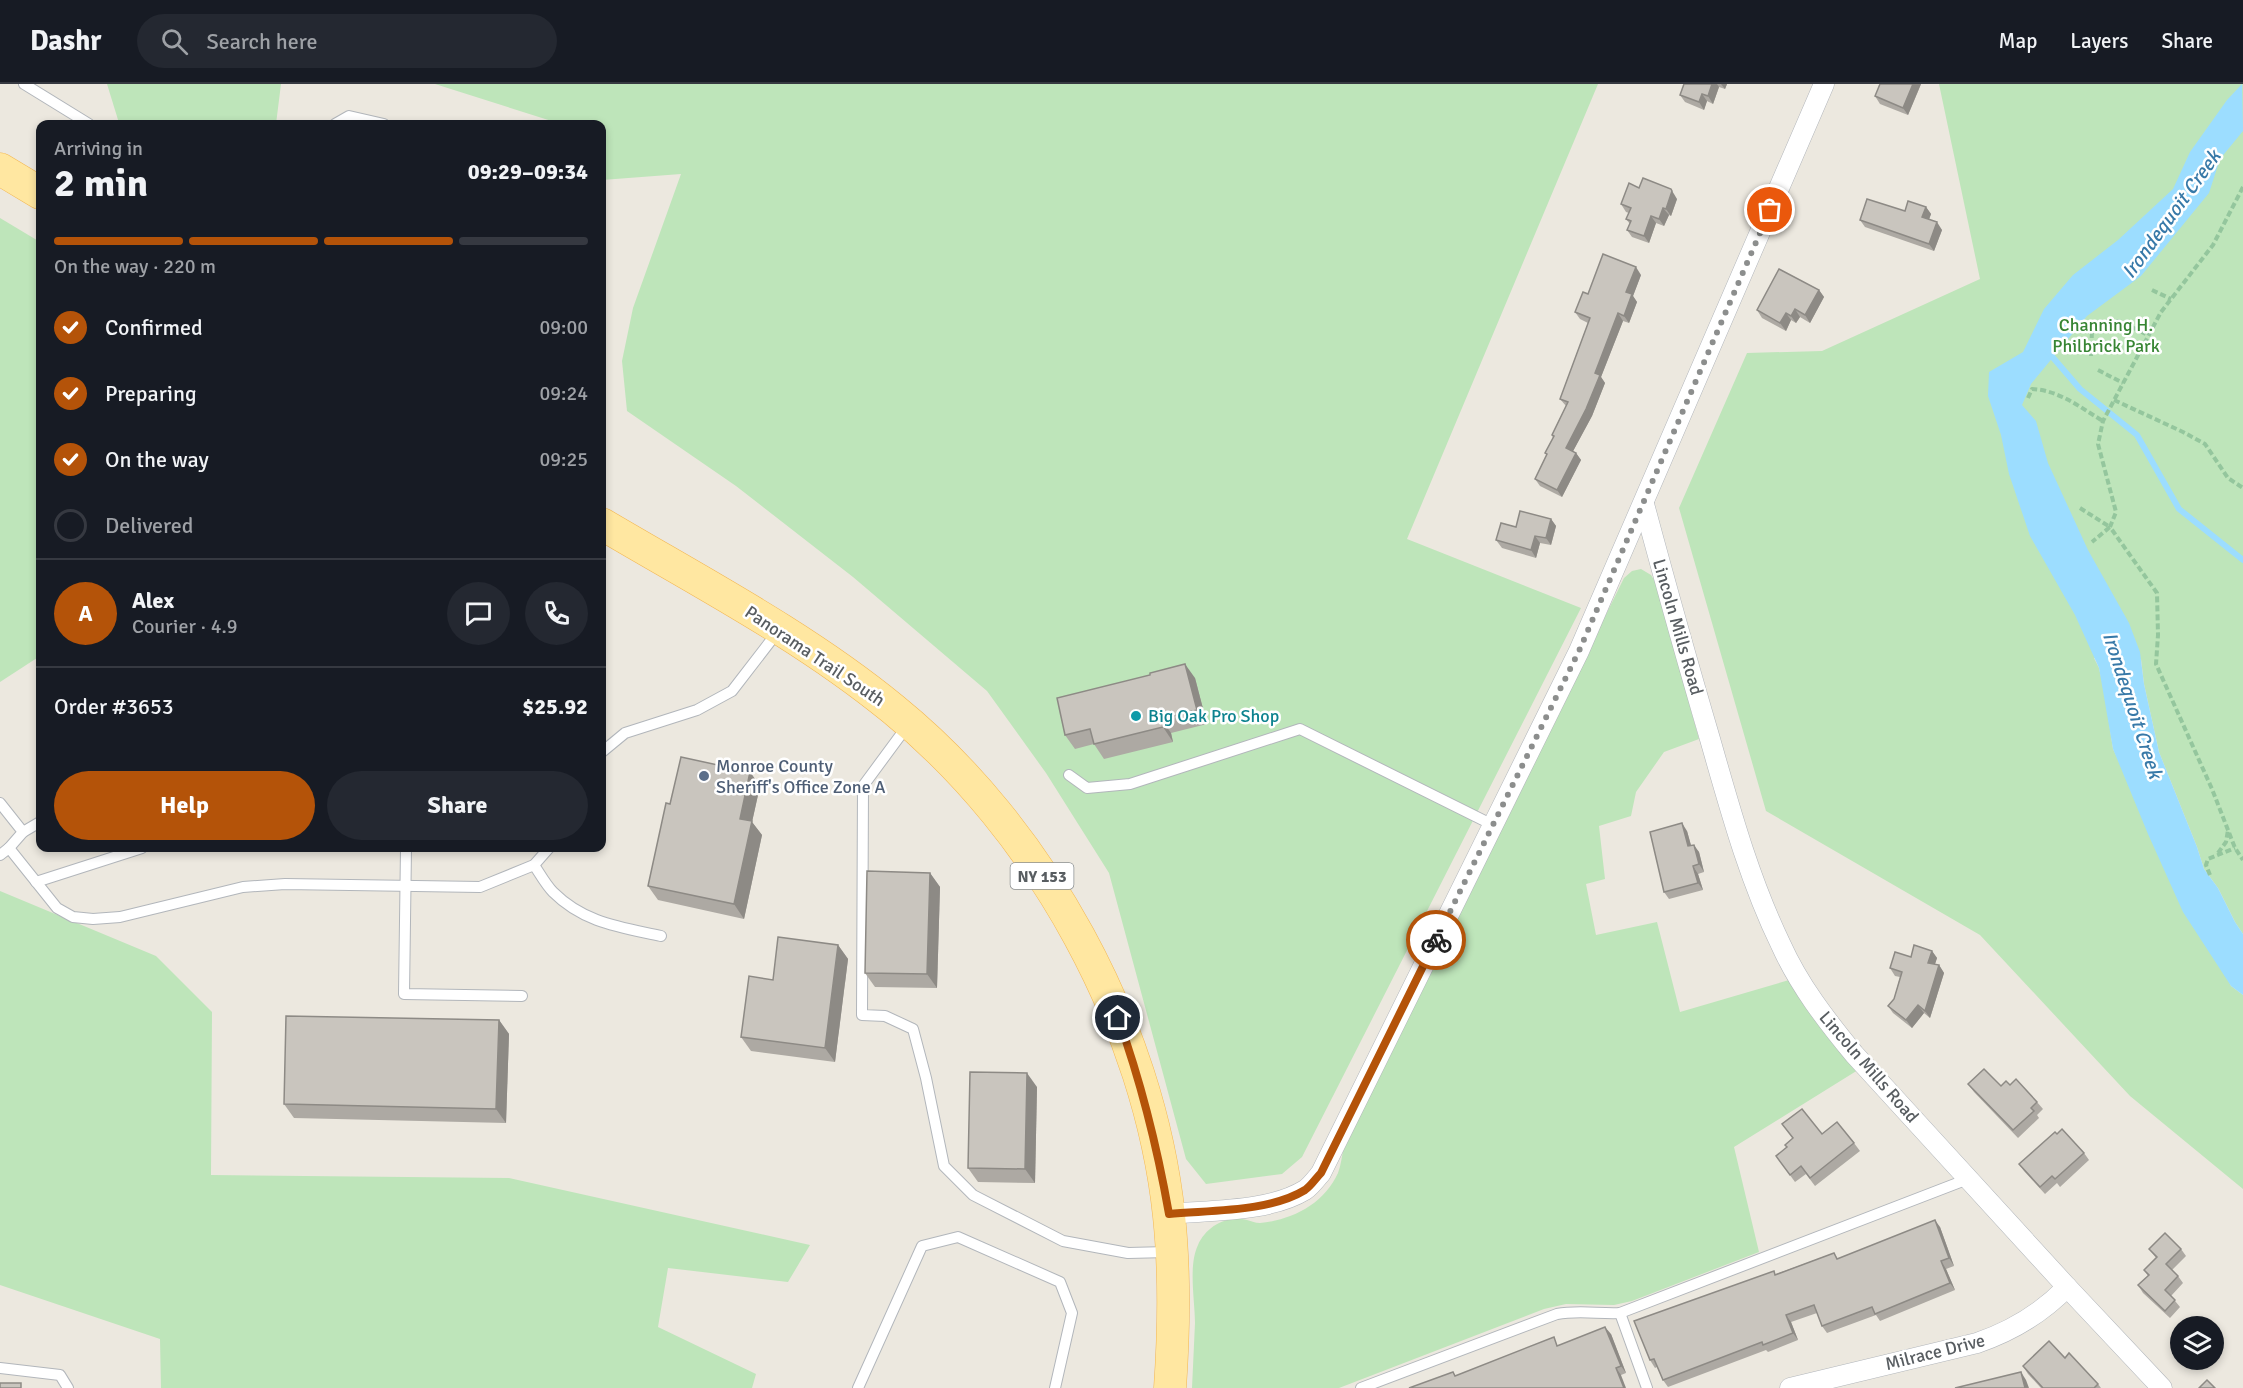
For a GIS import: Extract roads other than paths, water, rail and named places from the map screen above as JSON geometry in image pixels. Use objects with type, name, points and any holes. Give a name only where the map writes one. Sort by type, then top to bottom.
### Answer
[{"type":"main road","points":[[0,169],[36,191]]},
{"type":"main road","name":"Panorama Trail South","points":[[606,530],[779,630],[845,672],[910,723],[980,794],[1023,847],[1060,903],[1092,960],[1118,1018],[1137,1069],[1151,1122],[1169,1214]]},
{"type":"main road","name":"NY 153","points":[[1169,1214],[1172,1252],[1173,1346],[1170,1388]]},
{"type":"street","points":[[1169,1214],[1281,1201],[1307,1188],[1321,1173],[1579,651],[1824,84]]},
{"type":"street","name":"Lincoln Mills Road","points":[[1644,504],[1684,652],[1745,859],[1781,947],[1827,1021],[1854,1054],[2067,1287],[2153,1385]]},
{"type":"street","name":"Milrace Drive","points":[[1790,1388],[1977,1343],[2004,1334],[2050,1304],[2067,1287]]},
{"type":"lane","points":[[24,84],[82,120]]},
{"type":"lane","points":[[342,120],[349,116],[366,120]]},
{"type":"lane","points":[[606,749],[625,733],[697,710],[732,691],[779,630]]},
{"type":"lane","points":[[910,723],[863,786],[862,1015],[885,1016],[913,1029],[926,1077],[944,1166],[974,1195],[1063,1240],[1128,1253],[1172,1252]]},
{"type":"lane","points":[[1069,775],[1087,788],[1130,784],[1300,729],[1493,825]]},
{"type":"lane","points":[[0,803],[23,832]]},
{"type":"lane","points":[[36,824],[23,832],[5,851],[36,882],[57,908],[74,917],[93,919],[120,917],[243,888],[285,884],[480,887],[534,865],[545,852]]},
{"type":"lane","points":[[36,882],[130,852]]},
{"type":"lane","points":[[406,852],[404,994],[522,996]]},
{"type":"lane","points":[[534,865],[552,891],[578,913],[611,925],[661,936]]},
{"type":"lane","points":[[1361,1388],[1557,1314],[1572,1311],[1596,1314],[1620,1313],[1968,1179]]},
{"type":"lane","points":[[858,1388],[922,1246],[958,1237],[1060,1282],[1072,1313],[1055,1388]]},
{"type":"lane","points":[[1620,1313],[1647,1388]]},
{"type":"lane","points":[[0,1368],[60,1375],[68,1388]]},
{"type":"water","name":"Irondequoit Creek","points":[[2242,84],[2243,131],[2220,159],[2209,193],[2141,276],[2087,316],[2031,384],[2022,405],[2036,421],[2048,463],[2088,550],[2129,623],[2140,652],[2144,684],[2159,752],[2204,869],[2218,888],[2243,934],[2243,995],[2231,986],[2183,912],[2148,834],[2113,749],[2099,668],[2075,615],[2030,536],[2009,474],[2001,435],[1988,396],[1989,372],[2023,352],[2044,309],[2073,275],[2118,240],[2173,189],[2190,152],[2227,100]]},
{"type":"waterway","points":[[2049,353],[2080,389],[2137,435],[2179,509],[2243,560]]},
{"type":"place","name":"Big Oak Pro Shop","points":[[1136,716]]},
{"type":"place","name":"Monroe County Sheriff's Office Zone A","points":[[704,776]]},
{"type":"park label","name":"Channing H. Philbrick Park","points":[[2106,335]]}]
